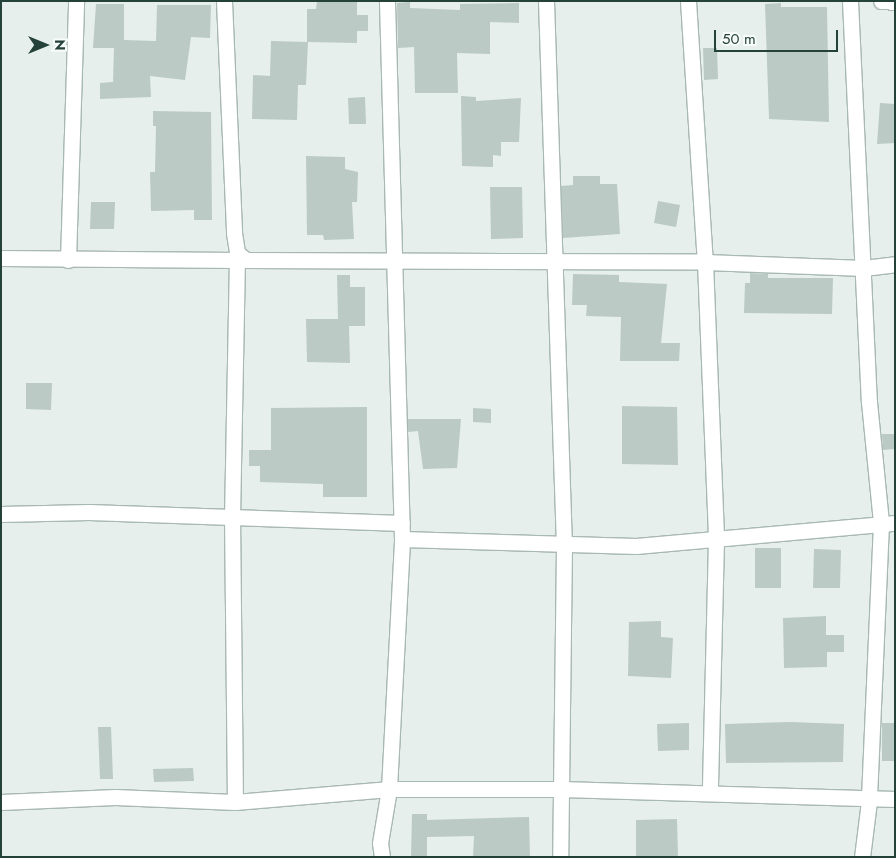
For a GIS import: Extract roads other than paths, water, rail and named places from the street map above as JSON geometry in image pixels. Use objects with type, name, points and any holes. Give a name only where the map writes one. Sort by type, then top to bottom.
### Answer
[{"type":"street","points":[[68,260],[76,1]]},
{"type":"street","points":[[224,1],[237,257],[232,518],[235,802]]},
{"type":"street","points":[[382,857],[380,843],[389,789],[402,539],[397,258],[387,1]]},
{"type":"street","points":[[546,1],[564,546],[560,857]]},
{"type":"street","points":[[688,1],[705,262],[716,540],[710,793]]},
{"type":"street","points":[[850,1],[869,402],[888,523],[869,801],[862,857]]},
{"type":"street","points":[[881,1],[895,2]]},
{"type":"street","points":[[1,258],[68,260],[237,257],[264,263],[397,258],[705,262],[864,268],[895,264]]},
{"type":"street","points":[[1,514],[88,512],[402,523]]},
{"type":"street","points":[[402,539],[564,546],[716,540],[888,523]]},
{"type":"street","points":[[1,802],[116,797],[235,802],[389,789],[561,789],[710,793],[869,801],[895,799]]}]
